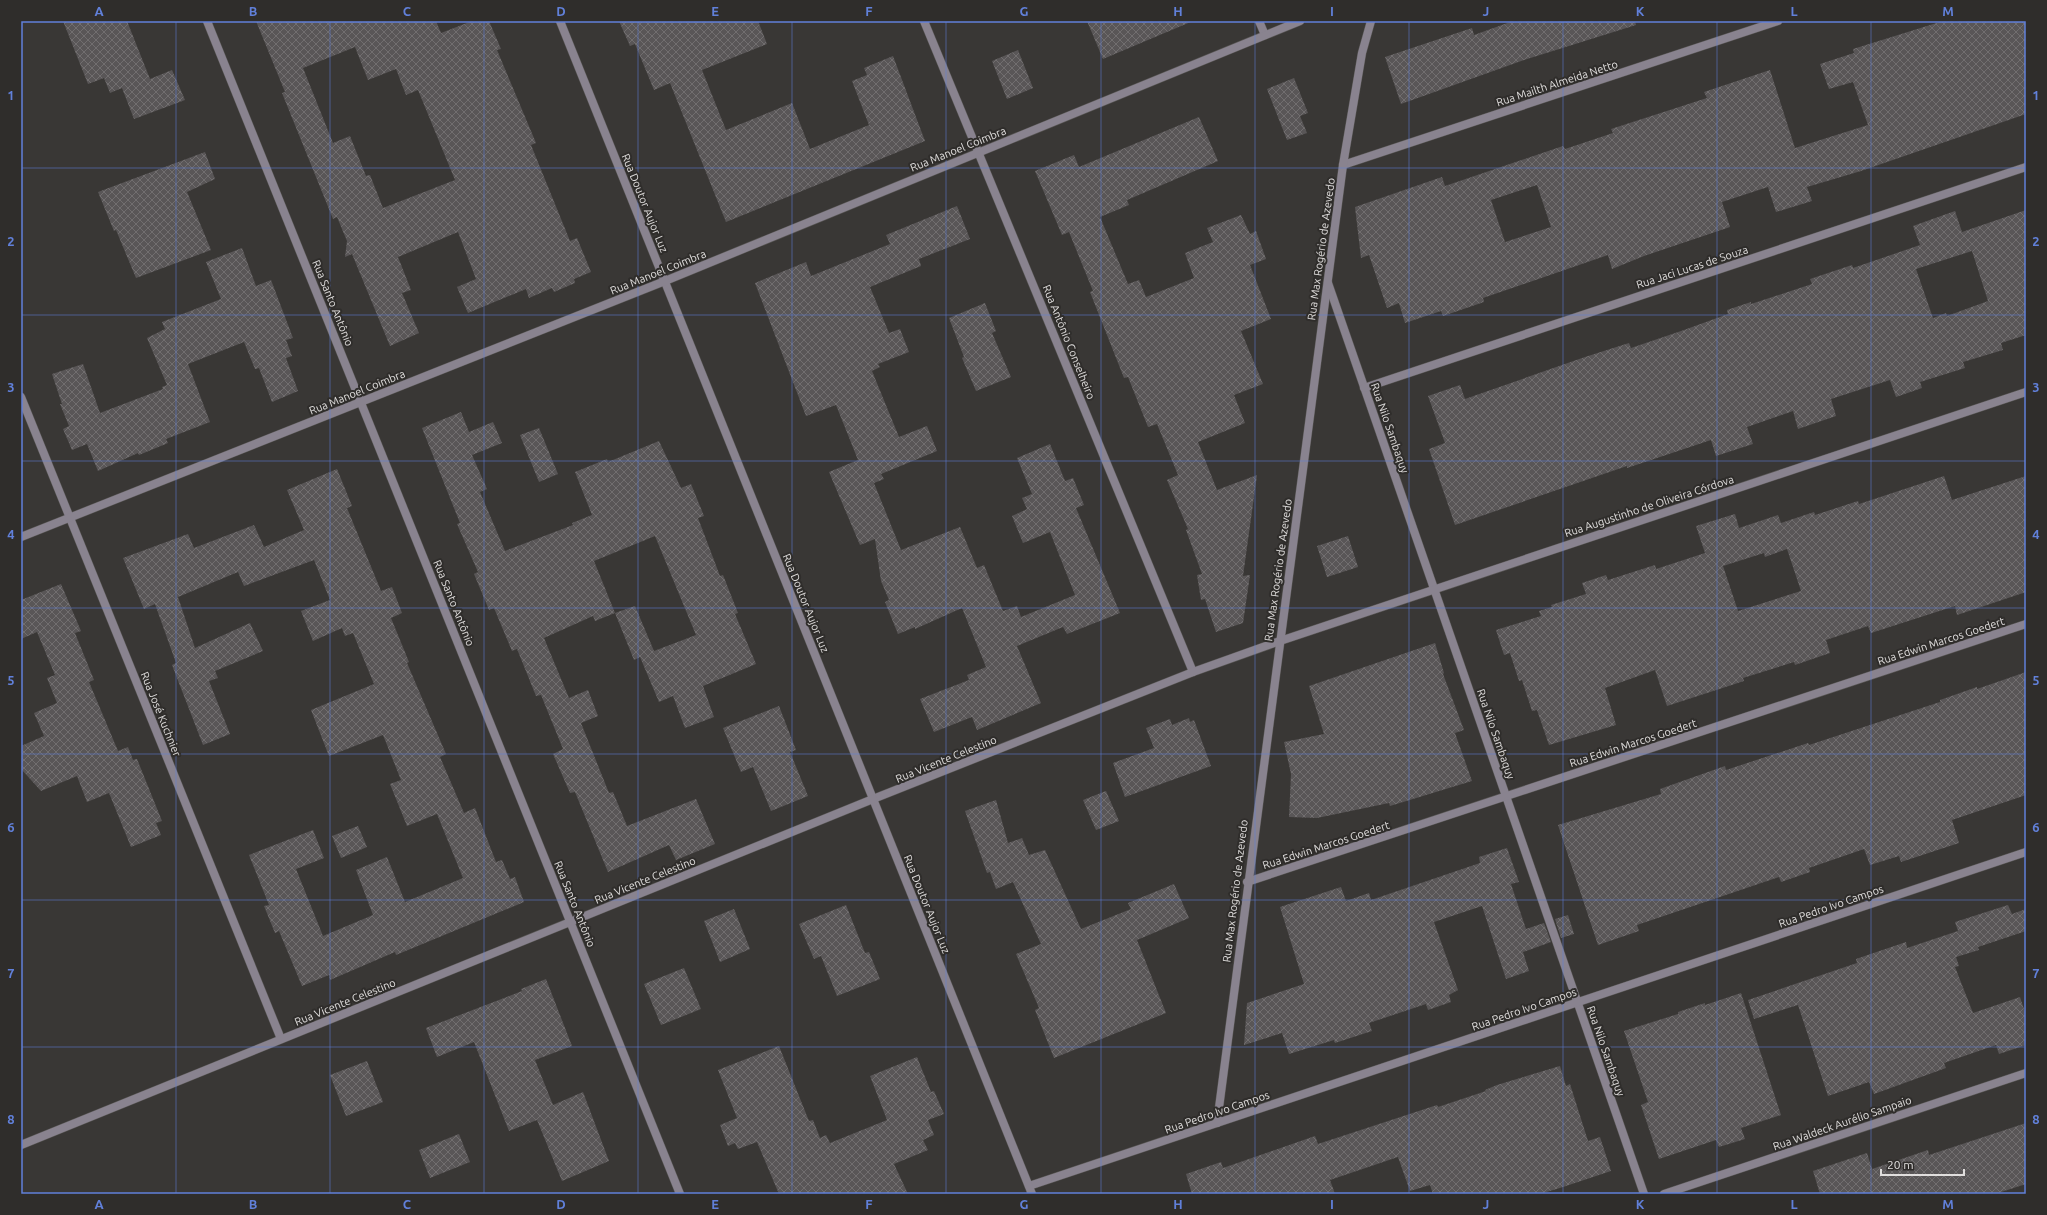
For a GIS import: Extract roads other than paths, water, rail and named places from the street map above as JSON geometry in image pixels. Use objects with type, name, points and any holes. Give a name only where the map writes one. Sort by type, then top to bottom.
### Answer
[{"type":"street","name":"Rua Santo Antônio","points":[[207,21],[680,1194]]},
{"type":"street","name":"Rua Doutor Aujor Luz","points":[[560,21],[1030,1190]]},
{"type":"street","name":"Rua Antônio Conselheiro","points":[[924,21],[1193,672]]},
{"type":"street","points":[[1259,21],[1265,35]]},
{"type":"street","name":"Rua Manoel Coimbra","points":[[21,537],[665,281],[1300,21]]},
{"type":"street","name":"Rua Max Rogério de Azevedo","points":[[1217,1124],[1247,882],[1343,165],[1362,53],[1371,21]]},
{"type":"street","name":"Rua Mailth Almeida Netto","points":[[1343,165],[1778,21]]},
{"type":"street","name":"Rua Jaci Lucas de Souza","points":[[1364,388],[2026,167]]},
{"type":"street","name":"Rua Nilo Sambaquy","points":[[1328,281],[1644,1194]]},
{"type":"street","name":"Rua Augustinho de Oliveira Córdova","points":[[1280,641],[2026,392]]},
{"type":"street","name":"Rua José Kuchnier","points":[[21,397],[281,1039]]},
{"type":"street","name":"Rua Edwin Marcos Goedert","points":[[1247,882],[2026,624]]},
{"type":"street","name":"Rua Vicente Celestino","points":[[21,1145],[873,799],[1193,672],[1280,641]]},
{"type":"street","name":"Rua Pedro Ivo Campos","points":[[1030,1190],[1217,1124],[2026,852]]},
{"type":"street","name":"Rua Waldeck Aurélio Sampaio","points":[[1664,1194],[2026,1073]]}]
